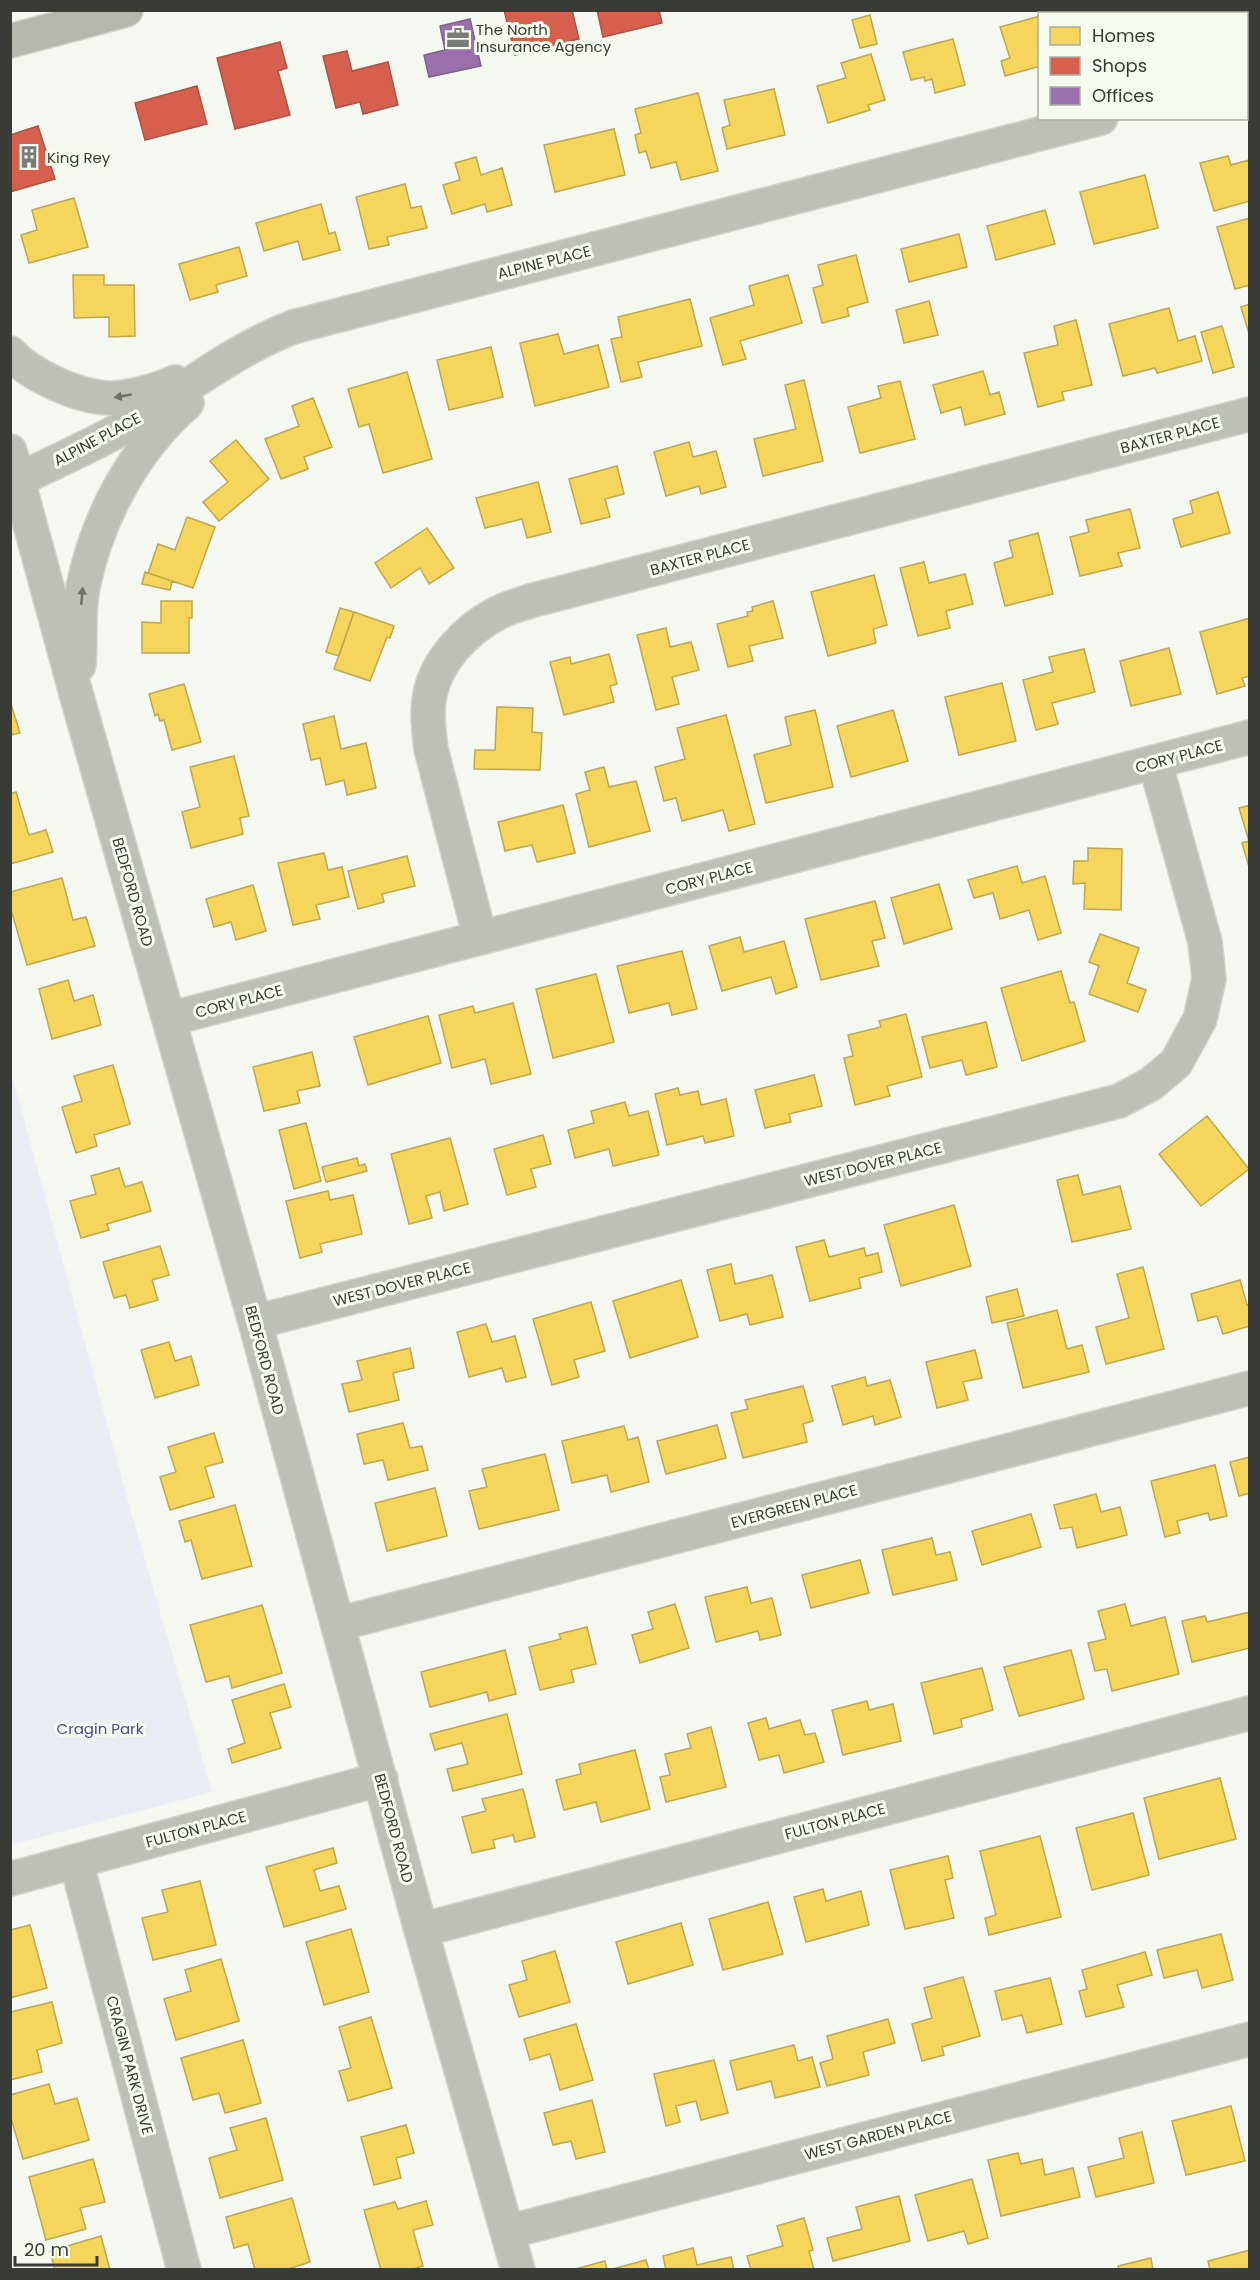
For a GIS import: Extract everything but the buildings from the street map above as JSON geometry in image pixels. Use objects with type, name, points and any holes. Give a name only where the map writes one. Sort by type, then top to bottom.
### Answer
[{"type":"main road","points":[[10,41],[126,10]]},
{"type":"street","name":"ALPINE PLACE","points":[[14,465],[124,427],[236,354],[292,327],[1093,120]]},
{"type":"street","points":[[10,353],[41,377],[75,391],[111,398],[160,389],[236,354]]},
{"type":"street","points":[[77,697],[83,588],[105,520],[123,481],[145,446],[169,418],[205,387],[236,354]]},
{"type":"street","name":"BAXTER PLACE","points":[[480,937],[431,749],[428,724],[430,695],[437,674],[450,653],[471,631],[496,613],[530,602],[1250,414]]},
{"type":"street","name":"BEDFORD ROAD","points":[[14,465],[77,697],[255,1322],[421,1930],[518,2270]]},
{"type":"street","name":"CORY PLACE","points":[[169,1019],[1250,737]]},
{"type":"street","name":"WEST DOVER PLACE","points":[[255,1322],[1119,1101],[1151,1084],[1176,1063],[1190,1039],[1200,1019],[1209,979],[1205,942],[1155,762]]},
{"type":"street","name":"EVERGREEN PLACE","points":[[338,1624],[1250,1388]]},
{"type":"street","name":"FULTON PLACE","points":[[421,1930],[1250,1713]]},
{"type":"street","name":"FULTON PLACE","points":[[10,1879],[381,1779]]},
{"type":"street","name":"CRAGIN PARK DRIVE","points":[[76,1861],[184,2270]]},
{"type":"street","name":"WEST GARDEN PLACE","points":[[507,2232],[1250,2039]]},
{"type":"green space","name":"Cragin Park","points":[[11,1072],[128,1501],[212,1792],[11,1845]]},
{"type":"place","name":"The North Insurance Agency","points":[[458,38]]},
{"type":"place","name":"King Rey","points":[[29,157]]}]
